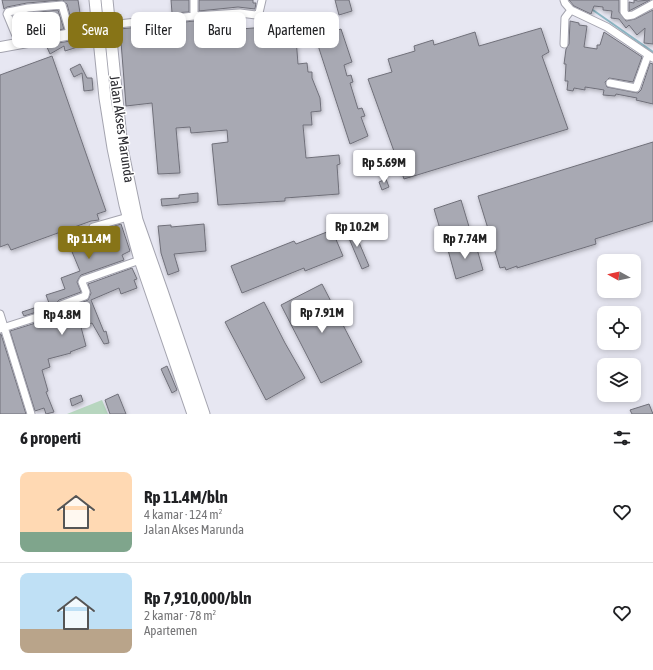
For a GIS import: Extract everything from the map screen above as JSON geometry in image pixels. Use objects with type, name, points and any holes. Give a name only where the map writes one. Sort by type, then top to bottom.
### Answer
[{"type":"main road","name":"Jalan Akses Marunda","points":[[95,0],[96,12]]},
{"type":"main road","name":"Jalan Akses Marunda","points":[[107,0],[108,12]]},
{"type":"main road","name":"Jalan Akses Marunda","points":[[100,48],[105,98],[113,148],[128,217],[140,260],[193,414]]},
{"type":"main road","name":"Jalan Akses Marunda","points":[[112,48],[122,148],[137,220],[204,414]]},
{"type":"street","points":[[194,0],[194,12]]},
{"type":"street","points":[[246,14],[256,15],[259,13],[262,0]]},
{"type":"street","points":[[564,0],[571,10],[607,27],[652,57],[636,88],[610,83]]},
{"type":"street","points":[[624,0],[624,12],[627,16],[633,15],[653,4]]},
{"type":"street","points":[[12,27],[6,14],[8,12],[28,8],[62,5],[68,26]]},
{"type":"street","points":[[564,44],[565,18],[571,10]]},
{"type":"street","points":[[123,23],[194,16]]},
{"type":"street","points":[[0,47],[12,44]]},
{"type":"street","points":[[93,227],[128,217]]},
{"type":"street","points":[[2,328],[56,311],[61,305],[85,296],[86,292],[82,282],[83,280],[140,260]]},
{"type":"street","points":[[0,314],[2,328],[31,414]]},
{"type":"green space","points":[[102,400],[108,414],[67,414]]},
{"type":"building","points":[[2,0],[63,0],[27,3],[4,9]]},
{"type":"building","points":[[63,0],[78,0],[80,12],[69,12],[67,4]]},
{"type":"building","points":[[171,0],[189,0],[189,12],[172,12]]},
{"type":"building","points":[[199,0],[253,0],[253,3],[256,3],[255,9],[238,7],[199,11]]},
{"type":"building","points":[[335,0],[349,0],[352,11],[339,15]]},
{"type":"building","points":[[569,0],[619,0],[619,12],[626,21],[635,19],[653,10],[653,44],[644,43],[645,28],[637,35],[629,25],[626,28],[619,19],[611,18],[612,11],[603,10],[603,7],[594,6],[591,14],[574,6]]},
{"type":"building","points":[[634,0],[650,0],[629,11],[629,2],[634,3]]},
{"type":"building","points":[[58,10],[59,12],[39,12]]},
{"type":"building","points":[[60,16],[64,29],[60,30]]},
{"type":"building","points":[[194,21],[194,48],[246,48],[246,29],[254,28],[254,48],[297,48],[298,64],[307,63],[308,72],[312,72],[312,78],[320,98],[321,111],[311,112],[312,125],[303,125],[306,158],[339,155],[340,164],[337,165],[339,194],[285,198],[285,201],[218,205],[212,144],[228,142],[227,130],[191,133],[190,127],[176,128],[180,173],[158,174],[152,103],[126,106],[121,48],[123,48],[123,29],[131,28],[131,48],[186,48],[186,22]]},
{"type":"building","points":[[570,21],[579,23],[579,25],[587,26],[584,47],[597,49],[597,45],[600,45],[604,32],[642,57],[633,82],[609,78],[605,82],[607,87],[638,93],[641,90],[650,63],[653,64],[653,104],[636,100],[637,98],[616,94],[615,96],[603,95],[604,90],[598,89],[585,87],[585,90],[574,88],[573,91],[567,90],[568,81],[565,81],[566,64],[564,64],[566,49],[569,44]]},
{"type":"building","points":[[541,28],[549,52],[542,56],[568,129],[404,179],[368,79],[392,72],[388,59],[415,51],[414,46],[433,40],[434,45],[475,32],[479,46]]},
{"type":"building","points":[[341,29],[352,62],[344,65],[347,76],[351,75],[353,82],[350,83],[358,109],[362,108],[365,116],[361,117],[368,136],[350,144],[319,48],[339,48],[339,30]]},
{"type":"building","points":[[68,41],[68,48],[74,48],[65,51],[64,46],[50,54],[47,48],[60,48],[60,43]]},
{"type":"building","points":[[52,56],[106,211],[97,214],[99,220],[91,221],[11,250],[8,244],[0,247],[0,75]]},
{"type":"building","points":[[80,64],[87,78],[92,78],[93,90],[84,91],[82,73],[74,77],[70,69]]},
{"type":"building","points":[[653,142],[653,221],[595,239],[596,244],[517,268],[517,266],[506,270],[505,267],[500,268],[478,196]]},
{"type":"building","points":[[386,179],[389,187],[382,190],[379,182]]},
{"type":"building","points":[[198,193],[198,202],[162,206],[161,199],[179,198],[179,195]]},
{"type":"building","points":[[461,200],[470,230],[443,239],[434,209]]},
{"type":"building","points":[[121,224],[130,251],[122,255],[124,260],[81,275],[77,282],[81,292],[59,300],[53,307],[24,316],[22,312],[49,303],[46,295],[65,289],[61,278],[80,271],[66,241],[91,231],[94,232]]},
{"type":"building","points":[[204,224],[206,251],[174,254],[179,271],[168,275],[161,253],[158,226],[171,225],[171,227]]},
{"type":"building","points":[[352,226],[369,266],[362,269],[345,229]]},
{"type":"building","points":[[332,230],[343,256],[305,271],[304,268],[242,293],[231,266],[294,241],[296,244]]},
{"type":"building","points":[[475,242],[483,270],[456,279],[448,250]]},
{"type":"building","points":[[132,268],[137,279],[134,280],[137,288],[121,294],[119,288],[91,300],[104,332],[106,331],[109,343],[104,344],[92,323],[81,327],[86,346],[70,352],[71,353],[48,359],[50,367],[42,370],[48,391],[46,392],[54,412],[46,414],[44,408],[35,411],[10,331],[58,316],[64,309],[88,300],[91,293],[88,284]]},
{"type":"building","points":[[322,284],[362,362],[321,383],[281,305]]},
{"type":"building","points":[[264,302],[305,378],[266,400],[225,322]]},
{"type":"building","points":[[1,334],[26,414],[0,414]]},
{"type":"building","points":[[167,366],[177,390],[172,393],[161,369]]},
{"type":"building","points":[[118,394],[126,414],[110,414],[105,400]]},
{"type":"building","points":[[81,395],[83,401],[72,406],[70,399]]},
{"type":"building","points":[[649,404],[653,414],[632,414],[630,410]]},
{"type":"waterway","points":[[590,8],[653,52]]}]
